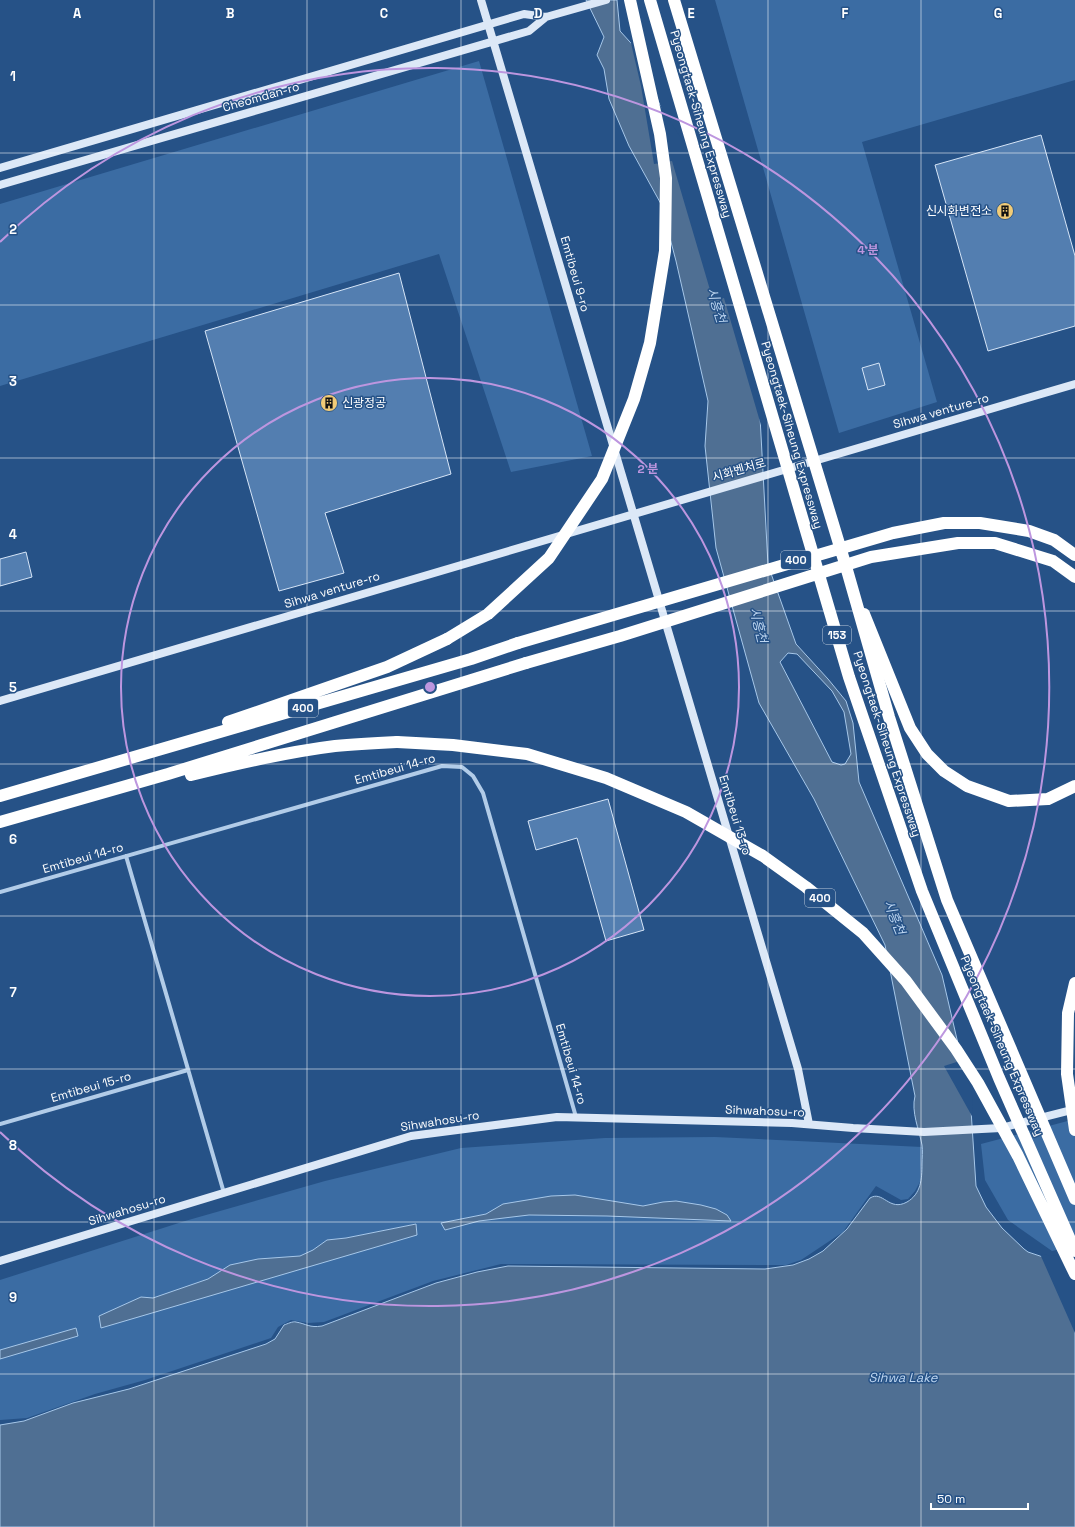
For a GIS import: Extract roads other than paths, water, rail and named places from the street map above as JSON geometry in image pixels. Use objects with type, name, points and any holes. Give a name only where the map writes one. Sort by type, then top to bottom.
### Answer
[{"type":"highway","points":[[87,770],[387,667],[447,640],[488,614],[549,558],[602,479],[634,399],[650,343],[665,251],[666,178],[660,134],[630,0]]},
{"type":"highway","name":"Pyeongtaek-Siheung Expressway","points":[[650,0],[852,685],[922,891],[999,1078],[1075,1251]]},
{"type":"highway","name":"Pyeongtaek-Siheung Expressway","points":[[674,0],[847,570],[889,717],[947,900],[1075,1199]]},
{"type":"highway","name":"400","points":[[0,796],[464,662],[518,643],[885,535],[944,523],[980,523],[1028,531],[1054,540],[1075,555]]},
{"type":"highway","points":[[0,824],[628,633],[871,557],[958,543],[995,543],[1052,561],[1075,577]]},
{"type":"highway","points":[[847,570],[910,728],[927,754],[944,771],[967,786],[1009,801],[1048,799],[1075,786]]},
{"type":"highway","name":"400","points":[[0,824],[255,759],[336,746],[397,742],[453,745],[527,754],[606,778],[686,812],[763,856],[806,887],[863,933],[906,981],[956,1049],[978,1083],[1018,1156],[1075,1274]]},
{"type":"highway","points":[[1075,983],[1068,1013],[1067,1074],[1075,1130]]},
{"type":"main road","name":"Emtibeui 9-ro","points":[[482,0],[633,514]]},
{"type":"main road","points":[[546,17],[606,0]]},
{"type":"main road","name":"Cheomdan-ro","points":[[0,168],[524,14],[546,17]]},
{"type":"main road","name":"Cheomdan-ro","points":[[0,185],[494,42],[529,31],[546,17]]},
{"type":"main road","name":"Sihwa venture-ro","points":[[814,461],[1075,384]]},
{"type":"main road","name":"시화벤처로","points":[[671,502],[814,461]]},
{"type":"main road","name":"Sihwa venture-ro","points":[[0,701],[671,502]]},
{"type":"main road","name":"Emtibeui 13-ro","points":[[633,514],[798,1069],[809,1124]]},
{"type":"main road","name":"Sihwahosu-ro","points":[[0,1261],[411,1136],[557,1117],[809,1124],[924,1132],[1001,1128],[1075,1109]]},
{"type":"street","name":"Emtibeui 14-ro","points":[[0,892],[442,766],[462,767],[473,776],[483,793],[576,1118]]},
{"type":"street","points":[[126,856],[224,1193]]},
{"type":"street","name":"Emtibeui 15-ro","points":[[0,1124],[188,1070]]},
{"type":"water","name":"Sihwa Lake","points":[[586,0],[617,0],[620,31],[640,53],[757,361],[768,565],[796,644],[846,701],[853,723],[859,782],[942,975],[970,1095],[976,1186],[986,1207],[1002,1228],[1028,1252],[1043,1257],[1075,1256],[1075,1527],[0,1527],[0,1425],[24,1421],[73,1403],[129,1389],[266,1344],[275,1339],[284,1325],[290,1323],[295,1322],[311,1326],[322,1326],[436,1283],[477,1272],[508,1266],[765,1269],[793,1265],[809,1259],[823,1251],[847,1229],[870,1198],[875,1196],[883,1198],[891,1203],[901,1204],[912,1199],[920,1186],[922,1175],[922,1145],[914,1108],[915,1096],[885,945],[814,799],[759,703],[716,548],[705,446],[708,401],[676,261],[661,204],[629,146],[609,99],[604,69],[597,55],[604,37]],"holes":[[[788,653],[797,654],[832,691],[844,712],[851,754],[845,764],[841,765],[832,762],[780,662]]]},
{"type":"water","points":[[575,1195],[643,1206],[676,1201],[701,1205],[716,1209],[727,1215],[731,1221],[607,1216],[529,1215],[479,1221],[445,1230],[441,1223],[486,1214],[503,1204],[551,1196]]},
{"type":"water","points":[[416,1224],[417,1235],[101,1328],[99,1316],[141,1297],[153,1298],[208,1279],[230,1265],[258,1259],[300,1256],[313,1250],[327,1240],[346,1238]]},
{"type":"water","points":[[76,1328],[78,1336],[0,1359],[0,1350]]},
{"type":"place","name":"신시화변전소","points":[[1005,211]]},
{"type":"place","name":"신광정공","points":[[329,403]]},
{"type":"water label","name":"시흥천","points":[[717,305]]},
{"type":"water label","name":"시흥천","points":[[759,625]]},
{"type":"water label","name":"시흥천","points":[[895,917]]}]
